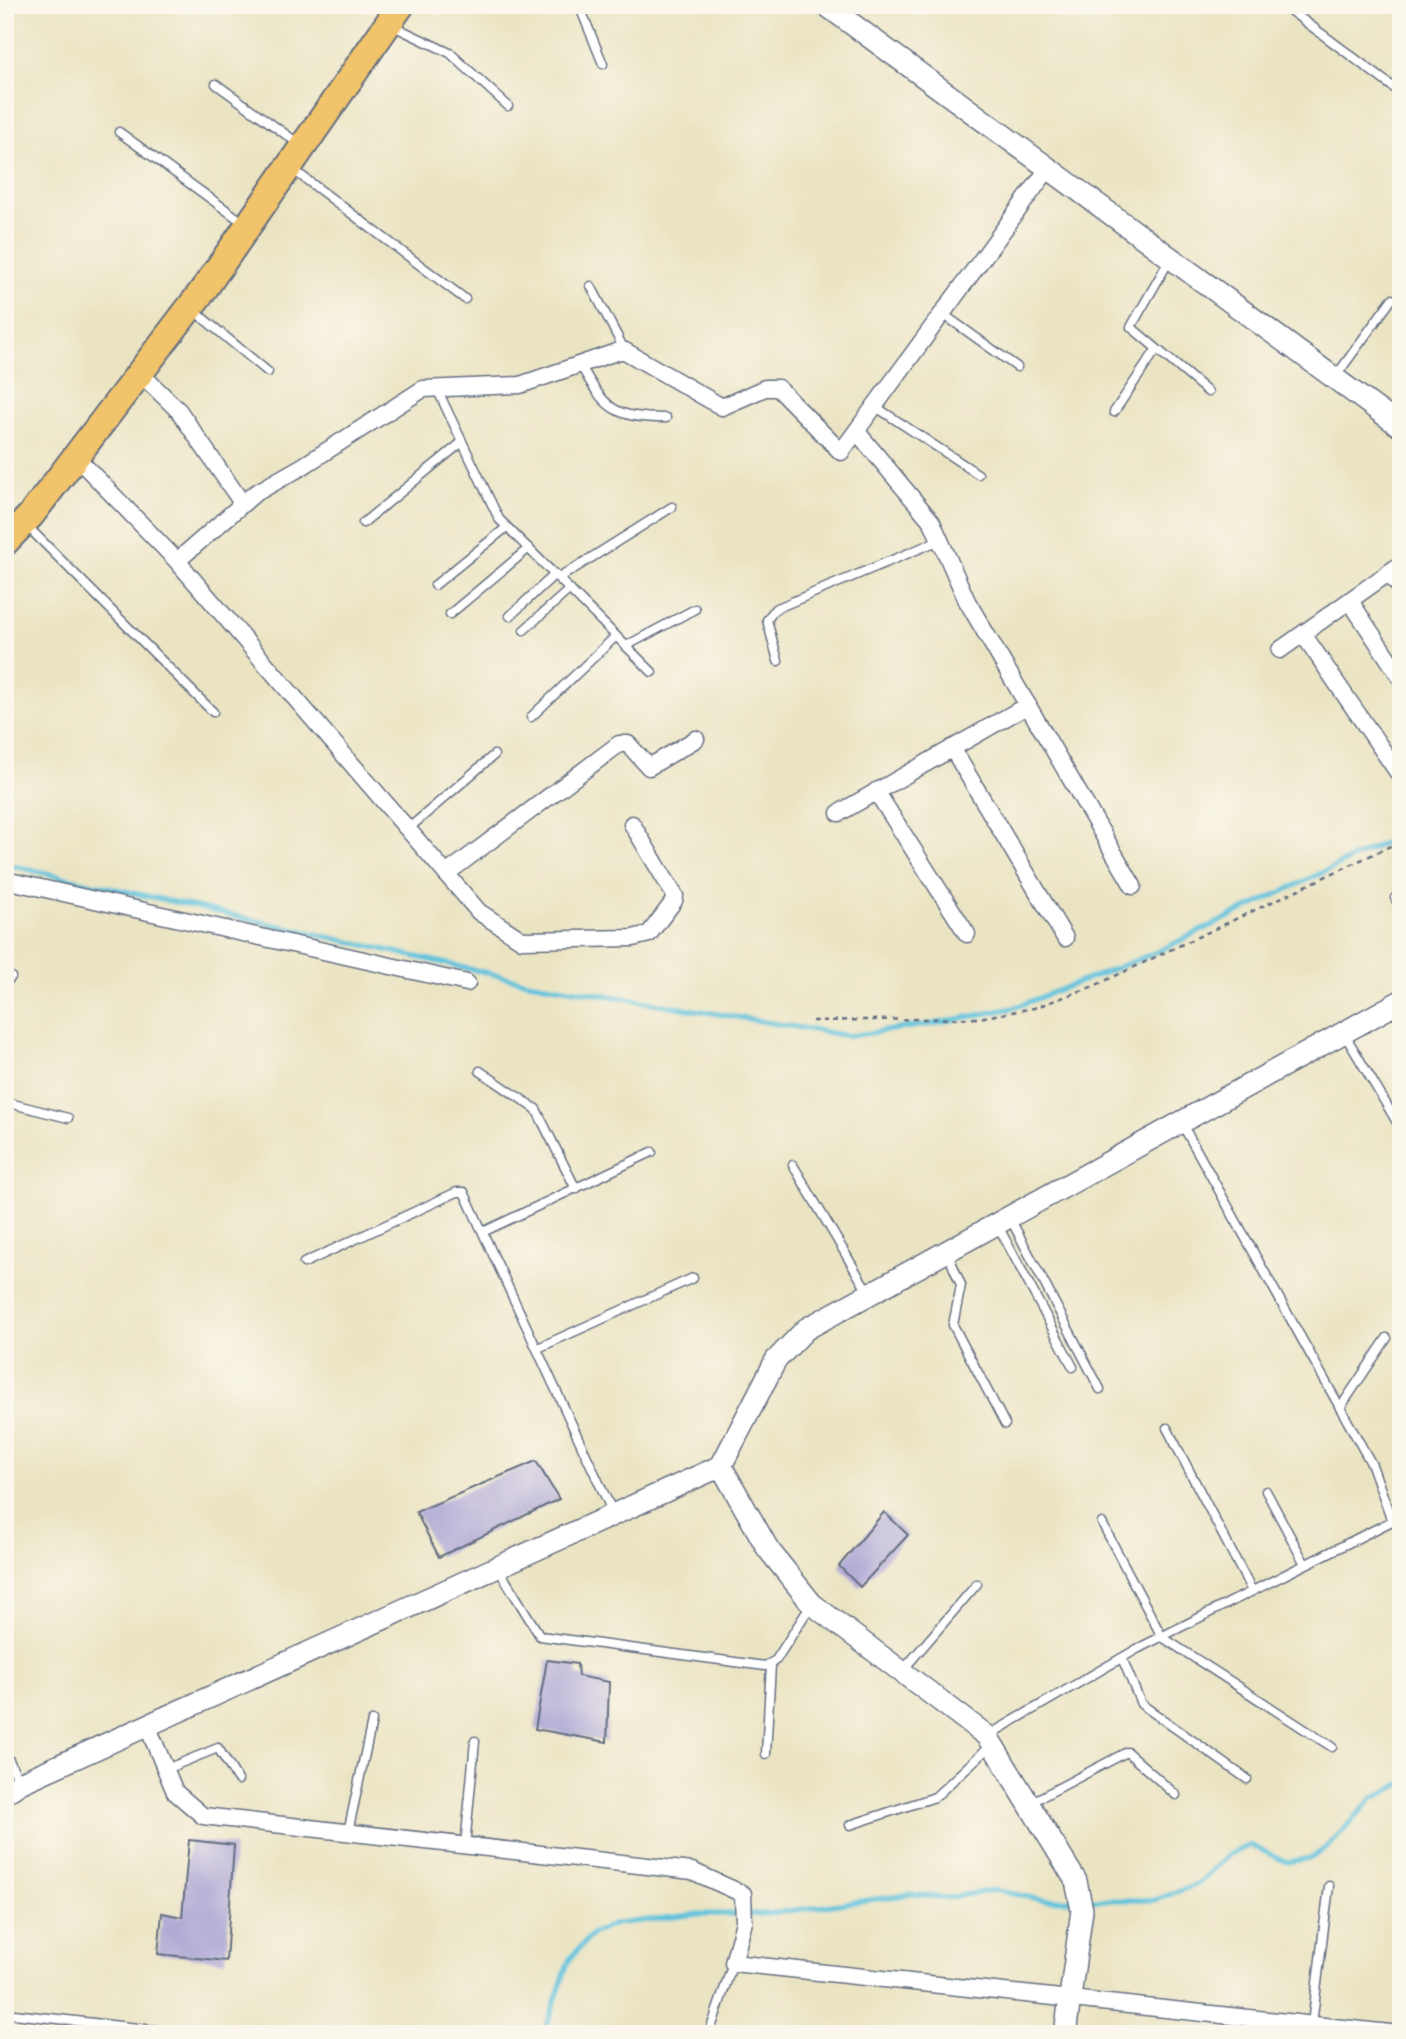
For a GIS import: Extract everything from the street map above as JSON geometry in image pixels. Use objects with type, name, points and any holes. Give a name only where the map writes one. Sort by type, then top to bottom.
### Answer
[{"type":"main road","points":[[5,542],[24,523],[76,457],[190,307],[395,11]]},
{"type":"street","points":[[826,5],[1401,427]]},
{"type":"street","points":[[177,561],[242,503],[423,389],[520,385],[625,351],[722,407],[772,386],[778,388],[841,452],[858,433],[1048,169]]},
{"type":"street","points":[[140,373],[179,411],[242,503]]},
{"type":"street","points":[[858,433],[932,522],[967,601],[1133,886]]},
{"type":"street","points":[[76,457],[177,561],[479,912],[522,940],[642,937],[649,934],[671,906],[675,896],[632,824]]},
{"type":"street","points":[[1280,650],[1396,569],[1401,589]]},
{"type":"street","points":[[1350,601],[1401,678]]},
{"type":"street","points":[[1303,634],[1401,777]]},
{"type":"street","points":[[839,813],[1028,705]]},
{"type":"street","points":[[446,874],[619,744],[628,744],[649,767],[696,739]]},
{"type":"street","points":[[952,748],[1065,938]]},
{"type":"street","points":[[876,791],[967,934]]},
{"type":"street","points":[[5,880],[467,983]]},
{"type":"street","points":[[13,1788],[721,1466],[776,1360],[806,1329],[1344,1033],[1400,1005]]},
{"type":"street","points":[[721,1466],[768,1549],[812,1604],[990,1740],[1076,1881],[1082,1910],[1065,2034]]},
{"type":"street","points":[[147,1725],[175,1792],[203,1816],[692,1871],[743,1894],[744,1922],[733,1963],[1399,2034]]},
{"type":"lane","points":[[579,5],[603,64]]},
{"type":"lane","points":[[1283,5],[1401,93]]},
{"type":"lane","points":[[395,11],[450,53],[508,106]]},
{"type":"lane","points":[[216,84],[296,156],[465,299]]},
{"type":"lane","points":[[119,132],[248,226]]},
{"type":"lane","points":[[1170,258],[1131,327],[1208,392]]},
{"type":"lane","points":[[591,286],[625,351]]},
{"type":"lane","points":[[1334,378],[1392,299]]},
{"type":"lane","points":[[190,307],[268,372]]},
{"type":"lane","points":[[943,314],[1017,368]]},
{"type":"lane","points":[[1114,412],[1156,350]]},
{"type":"lane","points":[[580,364],[599,396],[624,415],[666,418]]},
{"type":"lane","points":[[436,387],[494,511],[652,672]]},
{"type":"lane","points":[[876,407],[978,474]]},
{"type":"lane","points":[[363,523],[461,443]]},
{"type":"lane","points":[[510,616],[557,576],[672,507]]},
{"type":"lane","points":[[24,523],[214,712]]},
{"type":"lane","points":[[435,585],[507,527]]},
{"type":"lane","points":[[778,661],[767,620],[768,614],[804,595],[940,540]]},
{"type":"lane","points":[[450,614],[529,548]]},
{"type":"lane","points":[[524,630],[570,589]]},
{"type":"lane","points":[[626,646],[695,609]]},
{"type":"lane","points":[[531,717],[617,636]]},
{"type":"lane","points":[[408,829],[494,755]]},
{"type":"lane","points":[[1395,898],[1401,908]]},
{"type":"lane","points":[[1344,1033],[1401,1129]]},
{"type":"lane","points":[[480,1072],[536,1109],[576,1189]]},
{"type":"lane","points":[[5,1102],[68,1118]]},
{"type":"lane","points":[[1182,1124],[1371,1465],[1392,1521]]},
{"type":"lane","points":[[485,1231],[652,1152]]},
{"type":"lane","points":[[793,1165],[869,1294]]},
{"type":"lane","points":[[304,1263],[457,1192],[464,1192],[485,1231],[614,1516]]},
{"type":"lane","points":[[1003,1220],[1073,1367]]},
{"type":"lane","points":[[1003,1220],[1100,1389]]},
{"type":"lane","points":[[947,1252],[961,1285],[953,1325],[1005,1424]]},
{"type":"lane","points":[[538,1348],[693,1278]]},
{"type":"lane","points":[[1340,1408],[1387,1338]]},
{"type":"lane","points":[[1167,1428],[1252,1591]]},
{"type":"lane","points":[[1266,1491],[1305,1564]]},
{"type":"lane","points":[[850,1825],[935,1797],[990,1740],[1122,1658],[1392,1521],[1401,1511]]},
{"type":"lane","points":[[1102,1523],[1162,1637],[1332,1747]]},
{"type":"lane","points":[[498,1568],[540,1636],[771,1665]]},
{"type":"lane","points":[[901,1672],[977,1584]]},
{"type":"lane","points":[[766,1754],[771,1665],[812,1604]]},
{"type":"lane","points":[[1122,1658],[1134,1693],[1141,1704],[1247,1779]]},
{"type":"lane","points":[[348,1832],[372,1721]]},
{"type":"lane","points":[[465,1846],[475,1741]]},
{"type":"lane","points":[[166,1769],[218,1748],[238,1780]]},
{"type":"lane","points":[[5,1752],[13,1788]]},
{"type":"lane","points":[[1028,1804],[1127,1752],[1176,1794]]},
{"type":"lane","points":[[1312,2024],[1328,1886]]},
{"type":"lane","points":[[709,2034],[733,1963]]},
{"type":"lane","points":[[5,2013],[191,2034]]},
{"type":"path","points":[[813,1021],[979,1018],[1034,1008],[1094,986],[1401,841]]},
{"type":"building","points":[[536,1461],[559,1499],[439,1557],[416,1512]]},
{"type":"building","points":[[884,1512],[908,1535],[860,1587],[839,1566]]},
{"type":"building","points":[[547,1660],[577,1664],[578,1676],[609,1682],[607,1742],[535,1729]]},
{"type":"building","points":[[189,1840],[234,1845],[226,1961],[158,1954],[162,1913],[182,1917]]},
{"type":"waterway","points":[[5,864],[528,982],[849,1036],[933,1024],[1013,1008],[1152,954],[1401,835]]},
{"type":"waterway","points":[[1085,1900],[1155,1900],[1198,1884],[1228,1855],[1250,1845],[1287,1862],[1311,1858],[1327,1847],[1372,1799],[1401,1784]]},
{"type":"waterway","points":[[544,2034],[569,1960],[593,1933],[615,1924],[698,1914],[766,1914],[912,1894],[946,1898],[994,1890],[1044,1900],[1075,1900]]}]
